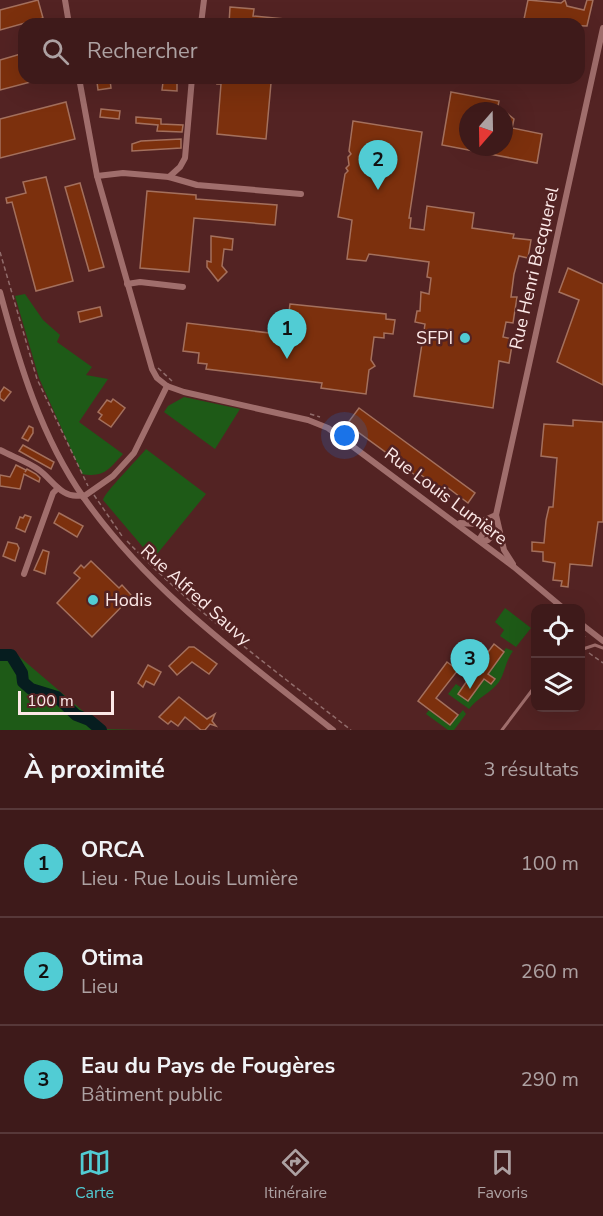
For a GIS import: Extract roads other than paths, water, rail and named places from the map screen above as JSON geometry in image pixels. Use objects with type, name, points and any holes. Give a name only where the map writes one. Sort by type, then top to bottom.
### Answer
[{"type":"street","points":[[65,0],[68,18]]},
{"type":"street","points":[[202,18],[204,0]]},
{"type":"street","name":"Rue Henri Becquerel","points":[[514,567],[504,550],[495,515],[603,28]]},
{"type":"street","points":[[0,450],[42,472],[47,481],[70,495],[82,496],[113,476],[134,453],[167,386],[157,378],[152,369],[97,176],[80,84]]},
{"type":"street","points":[[170,177],[180,167],[184,158],[191,84]]},
{"type":"street","points":[[97,176],[123,173],[170,177],[197,185],[301,194]]},
{"type":"street","points":[[128,284],[140,282],[183,287]]},
{"type":"street","name":"Rue Alfred Sauvy","points":[[0,291],[28,385],[54,445],[82,496],[124,550],[166,594],[333,730]]},
{"type":"street","name":"Rue Louis Lumière","points":[[167,386],[184,392],[308,420],[328,428],[456,522],[557,604]]},
{"type":"street","points":[[24,574],[53,493],[58,488]]},
{"type":"street","points":[[456,522],[476,524],[495,515]]},
{"type":"street","name":"Rue Henri Becquerel","points":[[480,541],[481,533],[495,515]]},
{"type":"street","points":[[480,541],[488,540],[497,530]]},
{"type":"street","points":[[585,627],[603,641]]},
{"type":"lane","points":[[585,649],[596,645],[603,648]]},
{"type":"lane","points":[[502,730],[531,692]]},
{"type":"waterway","points":[[0,655],[11,655],[22,673],[23,682],[31,689],[57,697],[76,715],[89,720],[101,730]]},
{"type":"place","name":"Otima","points":[[378,190]]},
{"type":"place","name":"SFPI","points":[[465,338]]},
{"type":"place","name":"ORCA","points":[[287,359]]},
{"type":"place","name":"Hodis","points":[[93,600]]},
{"type":"place","name":"Eau du Pays de Fougères","points":[[470,689]]}]
